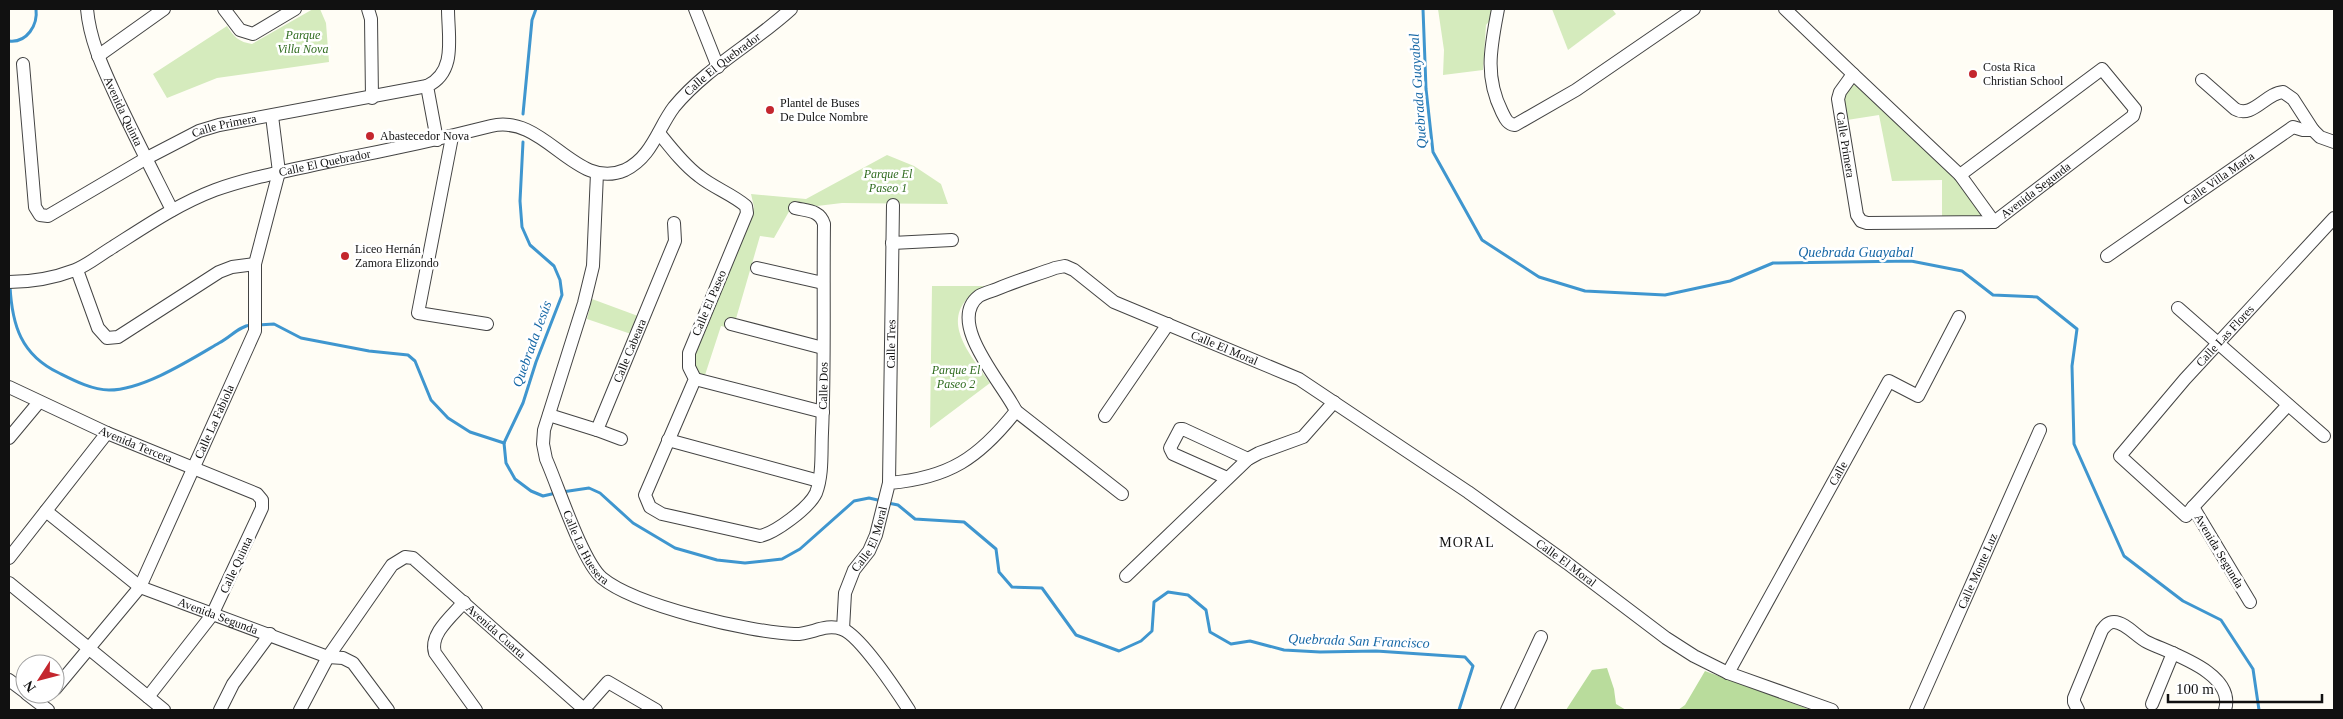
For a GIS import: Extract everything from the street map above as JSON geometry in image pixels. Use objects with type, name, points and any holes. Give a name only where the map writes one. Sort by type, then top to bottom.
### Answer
[{"type":"street","name":"Avenida Quinta","points":[[87,9],[89,31],[98,56],[145,159],[172,210]]},
{"type":"street","points":[[98,56],[164,9]]},
{"type":"street","points":[[224,9],[240,30],[247,33],[259,32],[295,9]]},
{"type":"street","points":[[368,9],[371,19],[372,98]]},
{"type":"street","points":[[437,140],[427,86],[436,82],[443,75],[448,60],[448,9]]},
{"type":"street","points":[[695,9],[718,67]]},
{"type":"street","name":"Calle El Quebrador","points":[[14,282],[46,279],[77,270],[172,210],[215,190],[279,172],[452,137],[494,125],[522,128],[537,133],[572,162],[597,173],[626,170],[651,148],[674,107],[692,88],[773,26],[791,9]]},
{"type":"street","points":[[1498,9],[1490,56],[1491,82],[1494,95],[1510,124],[1519,123],[1576,90],[1694,9]]},
{"type":"street","points":[[1786,9],[1960,175],[1994,222]]},
{"type":"street","name":"Calle Primera","points":[[23,64],[35,207],[40,215],[48,216],[145,159],[199,131],[219,125],[372,98],[427,86]]},
{"type":"street","name":"Avenida Segunda","points":[[1861,222],[1994,222],[2135,114],[2134,108],[2104,70],[2099,70],[1960,175]]},
{"type":"street","name":"Calle Primera","points":[[1853,74],[1840,92],[1838,99],[1857,215],[1861,222]]},
{"type":"street","points":[[2202,80],[2236,109],[2242,111],[2249,110],[2275,94],[2283,92],[2293,99],[2314,130]]},
{"type":"street","points":[[272,116],[279,172]]},
{"type":"street","name":"Calle Villa María","points":[[2107,256],[2293,127],[2302,130],[2314,130],[2320,136],[2334,142]]},
{"type":"street","name":"Calle El Paseo","points":[[659,133],[674,153],[700,177],[746,206],[747,213],[689,353],[689,367],[695,379]]},
{"type":"street","points":[[452,137],[418,313],[487,324]]},
{"type":"street","name":"Calle La Fabiola","points":[[65,678],[140,587],[255,331],[255,264],[279,172]]},
{"type":"street","name":"Calle La Huesera","points":[[597,173],[593,266],[584,303],[544,430],[543,444],[546,459],[587,558],[601,578],[658,606],[758,630],[796,635],[826,626],[843,629]]},
{"type":"street","name":"Calle Tres","points":[[888,483],[894,205]]},
{"type":"street","name":"Calle Dos","points":[[668,440],[646,496],[650,506],[662,514],[760,536],[770,534],[815,495],[819,481],[823,412],[822,217],[816,212],[795,208]]},
{"type":"street","name":"Calle Las Flores","points":[[2120,456],[2218,343],[2334,218]]},
{"type":"street","name":"Calle Cabeara","points":[[596,430],[675,241],[674,223]]},
{"type":"street","points":[[892,243],[952,240]]},
{"type":"street","points":[[77,270],[98,328],[107,338],[118,337],[219,272],[232,267],[255,264]]},
{"type":"street","name":"Calle El Moral","points":[[1016,411],[1010,398],[974,344],[969,324],[969,311],[979,296],[1065,266],[1074,270],[1114,302],[1299,379],[1468,492],[1567,563],[1666,638],[1694,656],[1728,673],[1832,710]]},
{"type":"street","points":[[757,268],[823,283]]},
{"type":"street","points":[[2178,308],[2324,436]]},
{"type":"street","name":"Calle","points":[[1728,673],[1888,381],[1918,396],[1959,317]]},
{"type":"street","points":[[731,324],[824,348]]},
{"type":"street","points":[[1105,416],[1168,324]]},
{"type":"street","points":[[819,481],[668,440],[695,379],[823,412]]},
{"type":"street","name":"Avenida Tercera","points":[[9,387],[106,433],[257,494],[262,500]]},
{"type":"street","points":[[9,438],[38,402]]},
{"type":"street","points":[[1126,576],[1248,459],[1303,437],[1334,402]]},
{"type":"street","points":[[2193,508],[2288,405]]},
{"type":"street","points":[[888,483],[917,481],[940,474],[963,462],[995,438],[1016,411],[1122,494]]},
{"type":"street","points":[[549,415],[621,439]]},
{"type":"street","points":[[1227,478],[1173,454],[1170,448],[1180,429],[1248,459]]},
{"type":"street","name":"Calle Monte Luz","points":[[1916,710],[2040,430]]},
{"type":"street","points":[[9,558],[106,433]]},
{"type":"street","name":"Avenida Segunda","points":[[2120,456],[2186,516],[2193,508],[2250,602]]},
{"type":"street","name":"Calle El Moral","points":[[843,629],[845,593],[854,570],[869,551],[881,516],[888,483]]},
{"type":"street","name":"Calle Quinta","points":[[148,697],[212,615],[262,508],[262,500]]},
{"type":"street","name":"Avenida Segunda","points":[[46,511],[140,587],[328,657],[344,658],[353,663],[388,710]]},
{"type":"street","name":"Avenida Cuarta","points":[[328,657],[392,565],[406,557],[413,558],[584,710]]},
{"type":"street","points":[[9,583],[164,710]]},
{"type":"street","points":[[464,602],[436,634],[432,646],[476,710]]},
{"type":"street","points":[[2078,710],[2074,698],[2102,630],[2106,625],[2113,622],[2145,641],[2195,663],[2220,684],[2227,697],[2224,710]]},
{"type":"street","points":[[843,629],[888,677],[909,710]]},
{"type":"street","points":[[220,710],[233,684],[270,634]]},
{"type":"street","points":[[1507,710],[1541,637]]},
{"type":"street","points":[[2152,704],[2173,653]]},
{"type":"street","points":[[301,710],[328,657]]},
{"type":"street","points":[[584,710],[608,682],[656,710]]},
{"type":"green space","name":"Parque Villa Nova","points":[[313,9],[320,9],[326,23],[329,62],[217,78],[167,98],[153,74],[227,26],[237,38],[252,44]]},
{"type":"green space","points":[[1438,9],[1494,9],[1491,19],[1486,25],[1483,70],[1443,75],[1444,50]]},
{"type":"green space","points":[[1552,9],[1612,9],[1616,14],[1568,50]]},
{"type":"green space","points":[[1853,85],[1859,86],[1953,173],[1985,218],[1942,218],[1942,180],[1892,181],[1879,115],[1847,120],[1843,93]]},
{"type":"green space","name":"Parque El Paseo 1","points":[[887,155],[914,166],[941,184],[948,204],[842,203],[817,206],[795,201],[774,238],[760,236],[733,329],[721,326],[705,375],[697,373],[692,358],[754,207],[751,194],[806,199]]},
{"type":"green space","name":"Parque El Paseo 2","points":[[932,286],[986,286],[966,300],[960,310],[958,321],[964,343],[990,383],[930,428]]},
{"type":"green space","points":[[592,299],[638,316],[631,334],[587,319]]},
{"type":"green space","points":[[1607,668],[1614,689],[1616,704],[1626,710],[1566,710],[1592,670]]},
{"type":"green space","points":[[1705,671],[1811,710],[1678,710],[1685,705]]},
{"type":"waterway","points":[[9,41],[21,39],[30,32],[35,21],[36,9]]},
{"type":"waterway","name":"Quebrada Jesús","points":[[523,114],[532,20],[536,9]]},
{"type":"waterway","name":"Quebrada Guayabal","points":[[1423,9],[1426,89],[1433,152],[1482,240],[1539,277],[1585,291],[1665,295],[1730,281],[1773,263],[1911,261],[1962,271],[1993,295],[2037,297],[2077,329],[2072,366],[2074,444],[2124,556],[2183,601],[2221,620],[2253,669],[2259,710]]},
{"type":"waterway","name":"Quebrada Jesús","points":[[504,443],[523,403],[536,362],[562,295],[560,280],[554,266],[530,245],[522,227],[520,201],[523,142]]},
{"type":"waterway","points":[[10,286],[16,326],[27,348],[46,366],[70,379],[103,390],[122,389],[151,380],[194,358],[243,327],[251,325]]},
{"type":"waterway","points":[[258,325],[274,324],[301,338],[369,351],[408,355],[415,361],[431,400],[448,418],[470,432],[504,443]]},
{"type":"waterway","name":"Quebrada San Francisco","points":[[504,443],[506,463],[515,479],[531,491],[543,496],[556,493]]},
{"type":"waterway","name":"Quebrada San Francisco","points":[[562,492],[589,488],[600,493],[633,523],[675,548],[717,560],[745,563],[782,559],[800,549],[854,501],[869,498],[882,501]]},
{"type":"waterway","name":"Quebrada San Francisco","points":[[888,503],[898,505],[915,519],[964,522],[996,549],[999,572],[1012,587],[1042,588],[1076,635],[1119,651],[1141,641],[1152,631],[1154,602],[1168,592],[1188,595],[1206,610],[1210,632],[1231,644],[1250,641],[1284,650],[1320,652],[1376,651],[1465,657],[1473,666],[1459,710]]},
{"type":"place","name":"Costa Rica Christian School","points":[[1973,74]]},
{"type":"place","name":"Plantel de Buses De Dulce Nombre","points":[[770,110]]},
{"type":"place","name":"Abastecedor Nova","points":[[370,136]]},
{"type":"place","name":"Liceo Hernán Zamora Elizondo","points":[[345,256]]},
{"type":"district","name":"MORAL","points":[[1467,542]]}]
